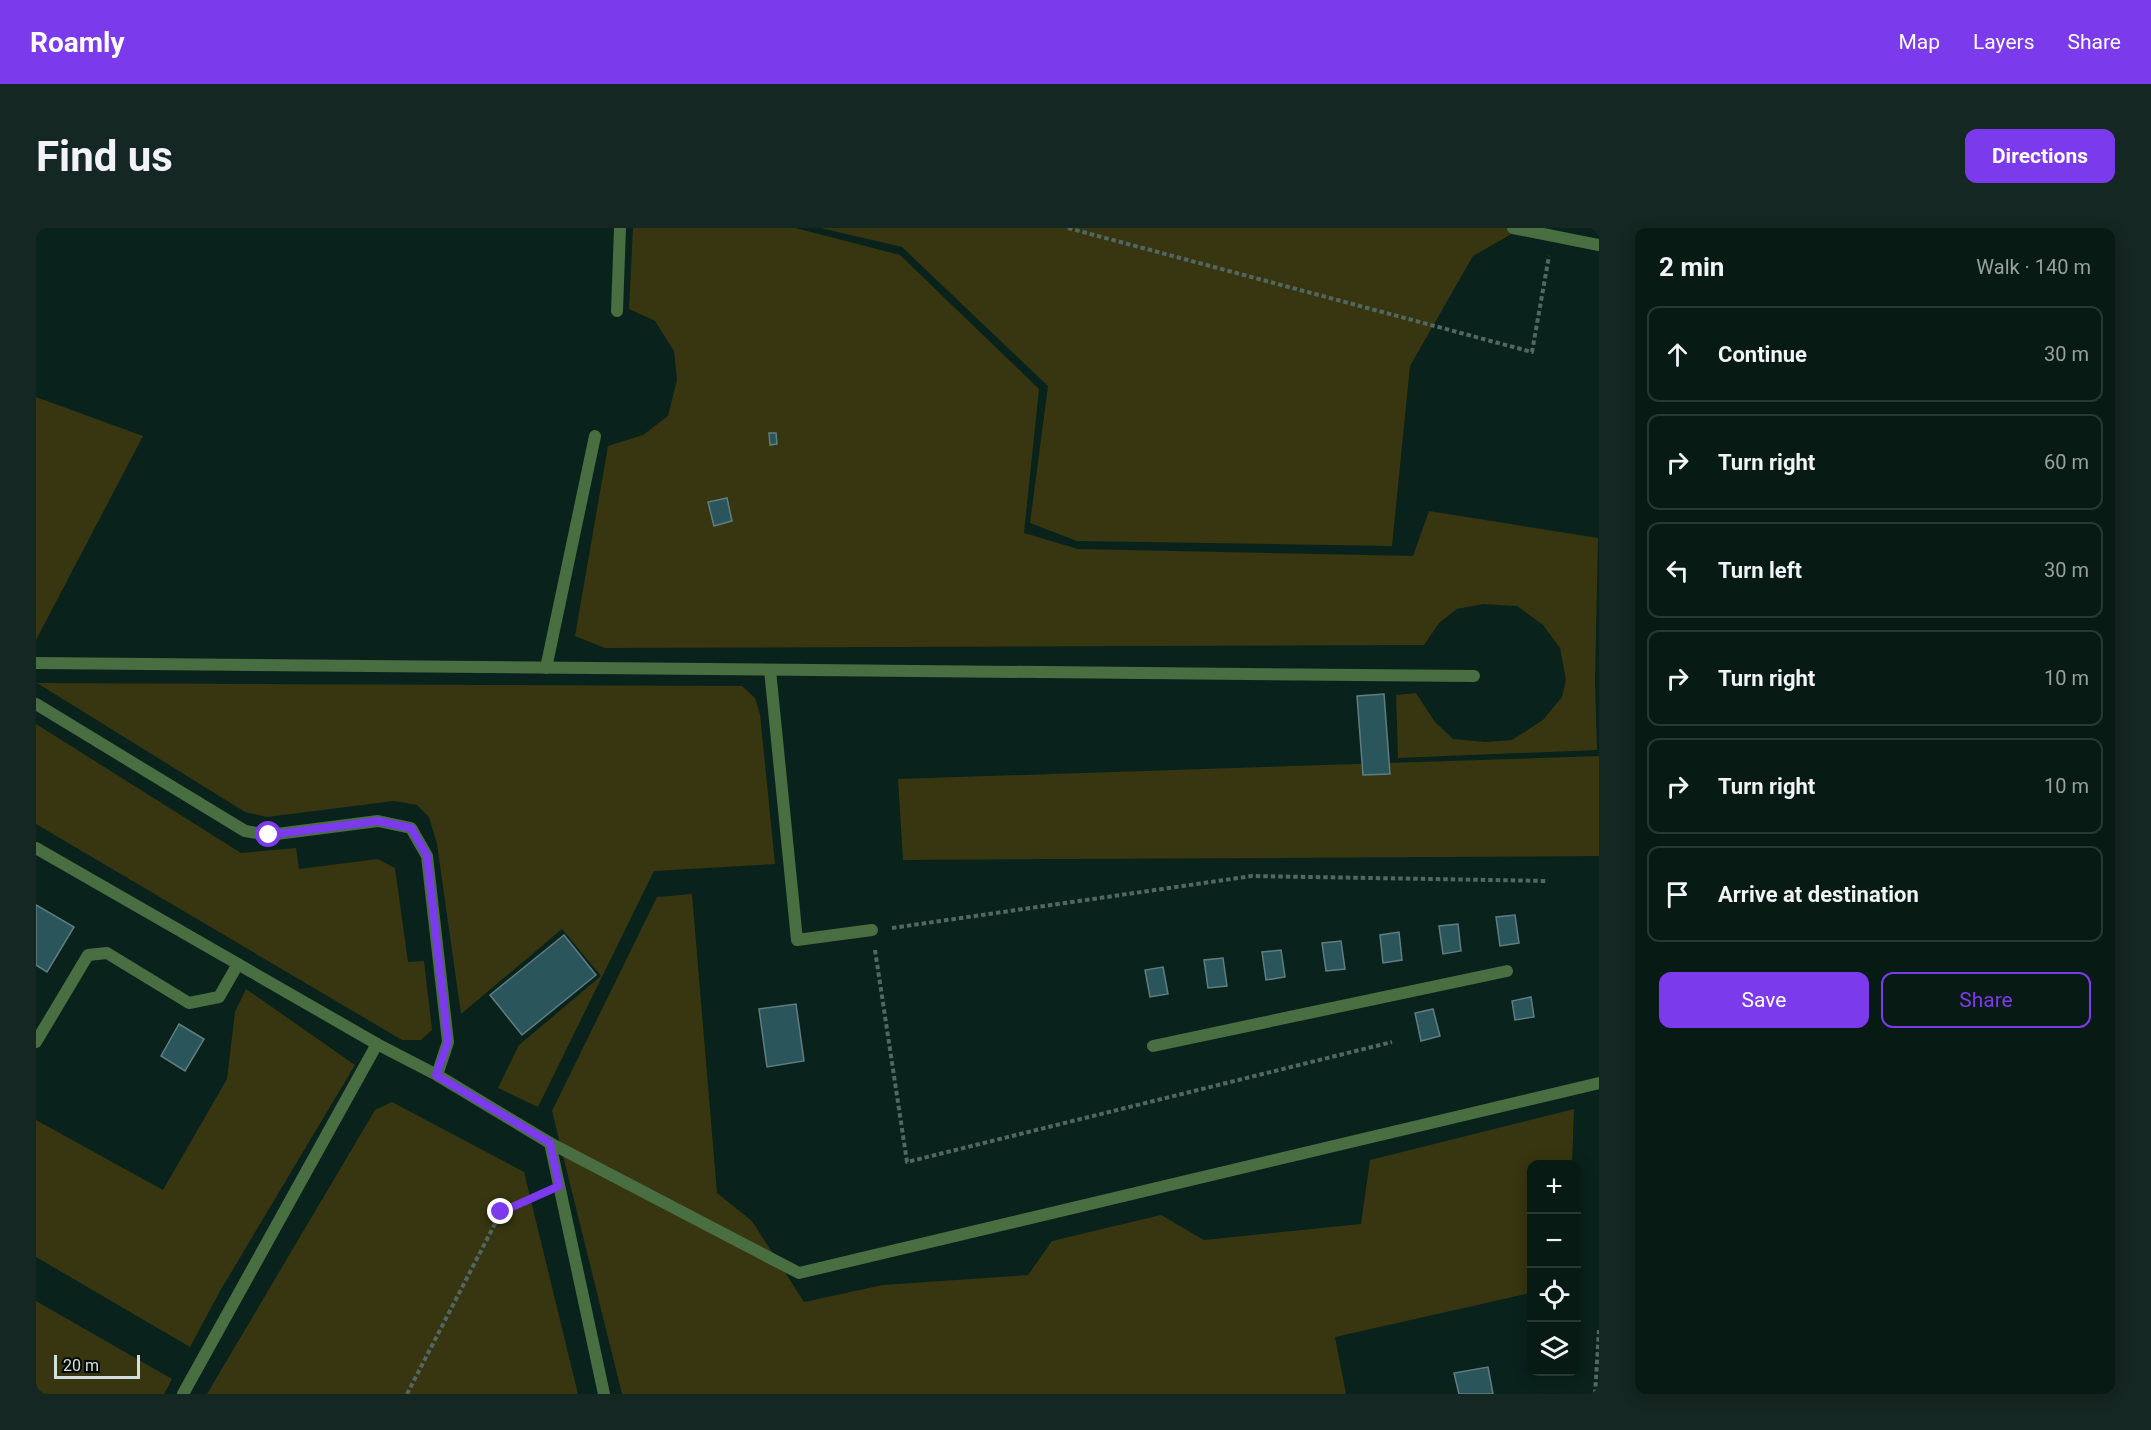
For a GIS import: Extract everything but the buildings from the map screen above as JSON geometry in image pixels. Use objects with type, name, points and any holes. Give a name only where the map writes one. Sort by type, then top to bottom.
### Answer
[{"type":"street","points":[[617,311],[620,228]]},
{"type":"street","points":[[1513,228],[1599,245]]},
{"type":"street","points":[[546,668],[595,436]]},
{"type":"street","points":[[36,663],[1473,676]]},
{"type":"street","points":[[770,670],[797,940],[872,930]]},
{"type":"street","points":[[36,704],[245,831],[269,835],[378,821],[411,828],[427,856],[448,1042],[436,1075]]},
{"type":"street","points":[[36,848],[377,1044],[436,1075],[550,1143],[799,1273],[1599,1083]]},
{"type":"street","points":[[36,1042],[88,956],[107,954],[189,1003],[219,997],[238,964]]},
{"type":"street","points":[[1153,1046],[1507,971]]},
{"type":"street","points":[[183,1394],[377,1044]]},
{"type":"street","points":[[550,1143],[604,1394]]},
{"type":"path","points":[[1068,228],[1532,352],[1552,236]]},
{"type":"path","points":[[1392,1042],[907,1161],[872,930],[1252,876],[1548,881]]},
{"type":"path","points":[[407,1394],[501,1212],[559,1186]]},
{"type":"path","points":[[1595,1394],[1599,1330]]},
{"type":"shaded area","points":[[633,228],[795,228],[900,255],[1039,389],[1024,533],[1078,549],[1413,556],[1429,511],[1598,538],[1595,681],[1597,750],[1398,758],[1396,695],[1416,693],[1435,722],[1453,739],[1485,742],[1512,740],[1543,720],[1562,697],[1566,680],[1560,648],[1543,625],[1517,606],[1483,604],[1457,609],[1439,623],[1424,645],[605,648],[575,636],[608,446],[643,435],[668,416],[677,380],[674,351],[655,321],[629,309]]},
{"type":"shaded area","points":[[821,228],[1522,228],[1473,256],[1410,366],[1392,546],[1077,541],[1030,523],[1048,386],[902,247]]},
{"type":"shaded area","points":[[36,397],[143,436],[36,640]]},
{"type":"shaded area","points":[[37,683],[742,686],[755,698],[760,714],[775,864],[654,871],[538,1107],[498,1088],[519,1045],[601,976],[562,929],[461,1014],[437,844],[429,817],[417,805],[394,801],[267,817],[245,812]]},
{"type":"shaded area","points":[[36,724],[241,853],[296,848],[299,869],[378,859],[395,868],[408,962],[424,961],[432,1030],[421,1040],[402,1040],[36,824]]},
{"type":"shaded area","points":[[1599,756],[1599,856],[903,860],[898,779]]},
{"type":"shaded area","points":[[692,894],[717,1193],[752,1221],[804,1302],[883,1285],[1028,1275],[1052,1241],[1161,1215],[1204,1240],[1361,1224],[1370,1160],[1574,1109],[1572,1160],[1527,1160],[1527,1294],[1335,1337],[1346,1394],[622,1394],[552,1111],[657,897]]},
{"type":"shaded area","points":[[246,989],[355,1065],[220,1291],[190,1347],[36,1257],[36,1120],[163,1190],[227,1079],[235,1012]]},
{"type":"shaded area","points":[[392,1102],[524,1172],[578,1394],[207,1394],[375,1110]]},
{"type":"shaded area","points":[[36,1301],[172,1379],[164,1394],[36,1394]]},
{"type":"route","points":[[269,835],[378,821],[411,828],[427,856],[448,1042],[436,1075],[550,1143],[559,1186],[501,1212]]}]
